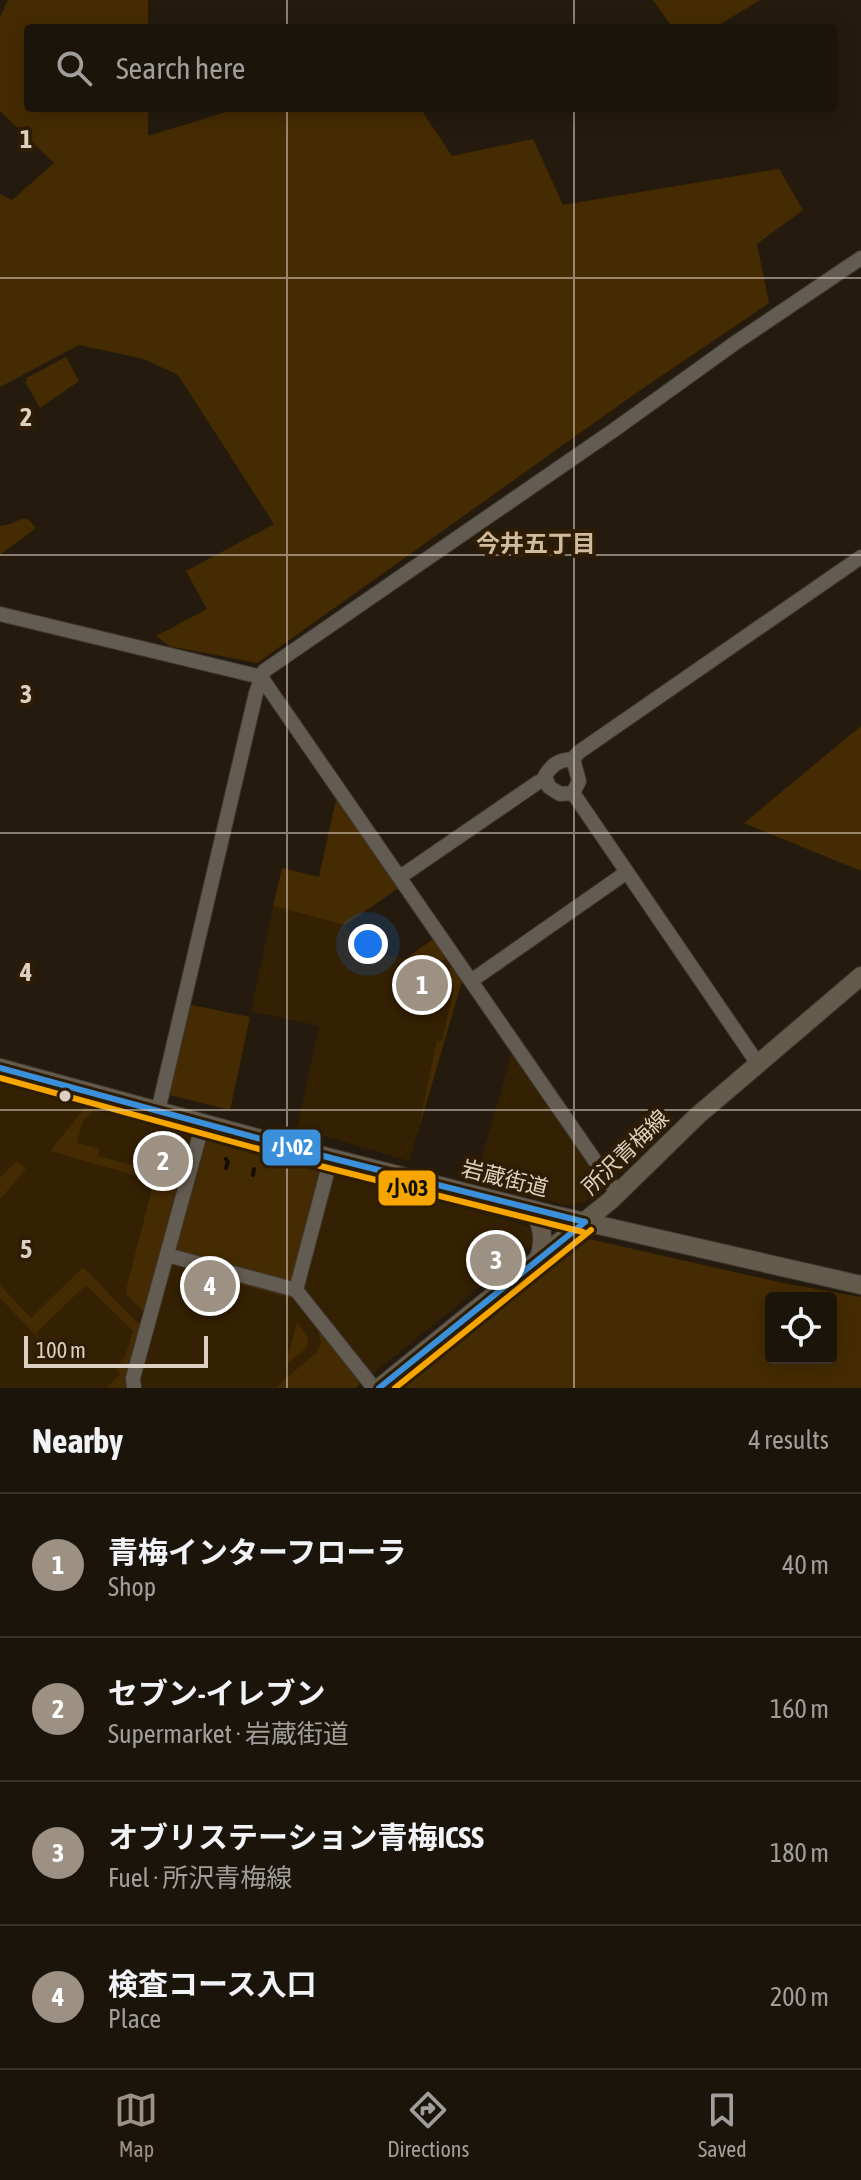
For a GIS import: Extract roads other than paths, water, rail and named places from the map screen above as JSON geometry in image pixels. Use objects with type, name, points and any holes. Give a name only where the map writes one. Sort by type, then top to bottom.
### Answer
[{"type":"main road","name":"所沢青梅線","points":[[377,1388],[618,1194],[697,1116],[861,976]]},
{"type":"main road","name":"岩蔵街道","points":[[0,1068],[531,1209],[861,1285]]},
{"type":"main road","points":[[531,1209],[539,1221],[543,1236],[538,1260]]},
{"type":"street","points":[[158,1111],[264,671],[861,258]]},
{"type":"street","points":[[573,793],[560,794],[549,787],[545,776],[552,765],[573,759],[861,557]]},
{"type":"street","points":[[0,614],[261,677],[618,1194]]},
{"type":"street","points":[[573,759],[579,781],[573,793]]},
{"type":"street","points":[[400,877],[546,779]]},
{"type":"street","points":[[573,793],[758,1064]]},
{"type":"street","points":[[471,981],[627,872]]},
{"type":"street","points":[[134,1388],[133,1378],[203,1123]]},
{"type":"street","points":[[296,1290],[331,1158]]},
{"type":"street","points":[[167,1255],[296,1290],[377,1388]]},
{"type":"waterway","points":[[226,1159],[226,1168]]},
{"type":"waterway","points":[[253,1175],[254,1169]]},
{"type":"place","name":"青梅インターフローラ","points":[[422,985]]},
{"type":"place","name":"セブン-イレブン","points":[[163,1161]]},
{"type":"place","name":"オブリステーション青梅ICSS","points":[[496,1260]]},
{"type":"place","name":"検査コース入口","points":[[210,1286]]},
{"type":"district","name":"今井五丁目","points":[[536,544]]}]
